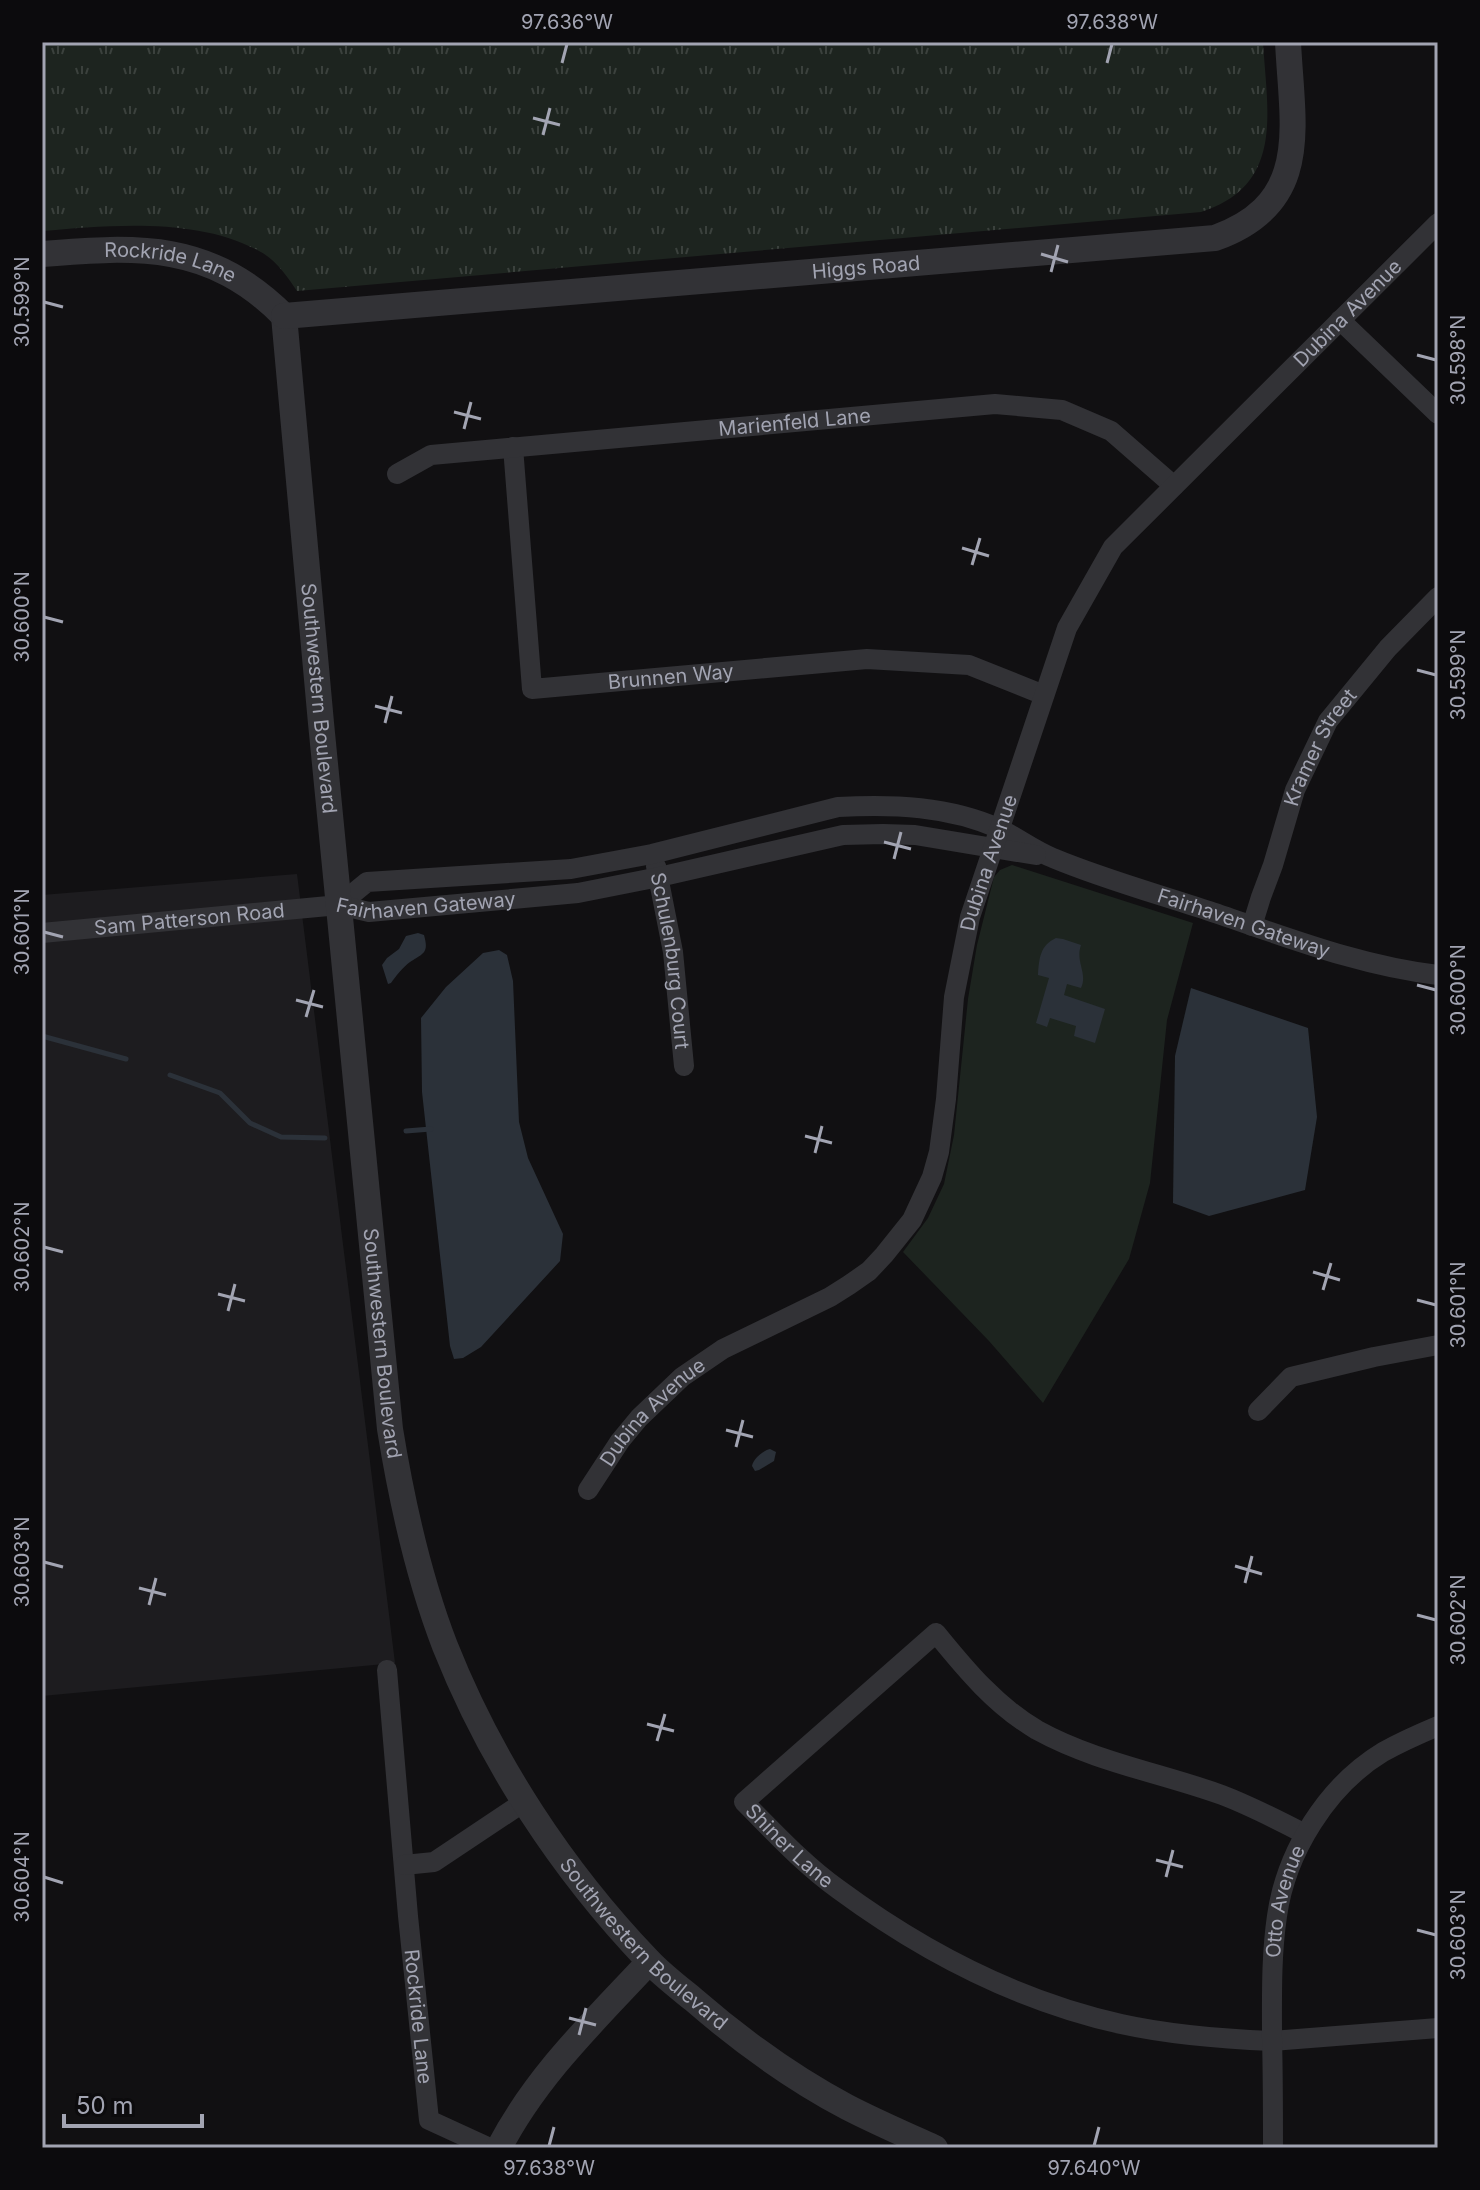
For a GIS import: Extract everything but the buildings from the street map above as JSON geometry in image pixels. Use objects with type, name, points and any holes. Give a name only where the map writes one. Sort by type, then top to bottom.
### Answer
[{"type":"street","name":"Higgs Road","points":[[284,316],[1215,238],[1235,231],[1262,212],[1276,195],[1286,175],[1293,143],[1288,42]]},
{"type":"street","name":"Dubina Avenue","points":[[588,1490],[639,1418],[682,1377],[723,1349],[849,1285],[869,1271],[912,1220],[932,1177],[939,1152],[958,970],[970,917],[1067,628],[1113,547],[1438,223]]},
{"type":"street","name":"Rockride Lane","points":[[42,254],[125,248],[195,259],[245,282],[265,296],[284,316]]},
{"type":"street","name":"Southwestern Boulevard","points":[[284,316],[390,1429],[401,1497],[426,1591],[445,1645],[468,1698],[524,1802],[584,1887],[649,1962],[747,2043],[846,2107],[935,2148]]},
{"type":"street","points":[[1340,320],[1438,414]]},
{"type":"street","name":"Marienfeld Lane","points":[[397,474],[431,455],[995,404],[1062,410],[1111,431],[1174,486]]},
{"type":"street","name":"Brunnen Way","points":[[513,447],[532,689],[867,659],[969,665],[1044,695]]},
{"type":"street","name":"Kramer Street","points":[[1252,926],[1295,790],[1328,721],[1388,648],[1438,597]]},
{"type":"street","name":"Fairhaven Gateway","points":[[339,905],[367,882],[571,869],[652,854],[838,807],[940,810],[996,839],[1252,926],[1380,965],[1438,975]]},
{"type":"street","name":"Fairhaven Gateway","points":[[339,905],[369,912],[578,893],[843,835],[996,839]]},
{"type":"street","name":"Schulenburg Court","points":[[652,854],[673,952],[684,1066]]},
{"type":"street","name":"Sam Patterson Road","points":[[42,933],[339,905]]},
{"type":"street","points":[[1258,1411],[1291,1377],[1438,1345]]},
{"type":"street","name":"Shiner Lane","points":[[1305,1834],[1248,1805],[1070,1746],[1035,1728],[993,1698],[936,1633],[744,1802],[796,1854],[836,1888],[889,1925],[944,1958],[1006,1987],[1061,2007],[1119,2024],[1178,2034],[1272,2041],[1438,2028]]},
{"type":"street","name":"Rockride Lane","points":[[387,1670],[429,2120],[480,2144]]},
{"type":"street","name":"Otto Avenue","points":[[1273,2148],[1272,1971],[1277,1914],[1290,1863],[1320,1812],[1362,1769],[1381,1754],[1438,1726]]},
{"type":"street","points":[[404,1865],[434,1862],[524,1802]]},
{"type":"street","points":[[499,2148],[538,2085],[649,1962]]},
{"type":"shaded area","points":[[297,874],[395,1663],[42,1696],[42,895]]},
{"type":"shaded area","points":[[424,935],[424,952],[388,984],[382,965],[399,949],[406,936]]},
{"type":"shaded area","points":[[1056,938],[1081,945],[1079,957],[1083,983],[1081,988],[1067,984],[1064,995],[1105,1009],[1095,1043],[1074,1036],[1076,1026],[1050,1018],[1047,1027],[1036,1023],[1049,978],[1038,975],[1040,958],[1047,944]]},
{"type":"shaded area","points":[[499,950],[507,955],[513,981],[519,1122],[528,1158],[563,1234],[560,1261],[481,1347],[463,1358],[454,1359],[450,1346],[422,1092],[421,1018],[446,987],[483,953]]},
{"type":"shaded area","points":[[1191,988],[1308,1028],[1317,1117],[1305,1190],[1209,1216],[1173,1203],[1175,1056]]},
{"type":"shaded area","points":[[770,1449],[776,1452],[774,1461],[755,1471],[752,1466],[754,1461]]},
{"type":"green space","points":[[42,42],[1263,42],[1267,119],[1259,165],[1247,184],[1228,200],[1201,212],[297,291],[265,254],[235,240],[209,233],[153,226],[42,231]]},
{"type":"green space","points":[[1012,865],[1193,923],[1167,1020],[1150,1183],[1129,1259],[1043,1403],[989,1341],[903,1252],[928,1218],[944,1184],[954,1135],[968,999],[977,945],[994,877],[1000,870]]},
{"type":"waterway","points":[[42,1036],[126,1059]]},
{"type":"waterway","points":[[170,1075],[220,1093],[250,1123],[281,1137],[325,1138]]},
{"type":"waterway","points":[[406,1131],[431,1129]]}]
